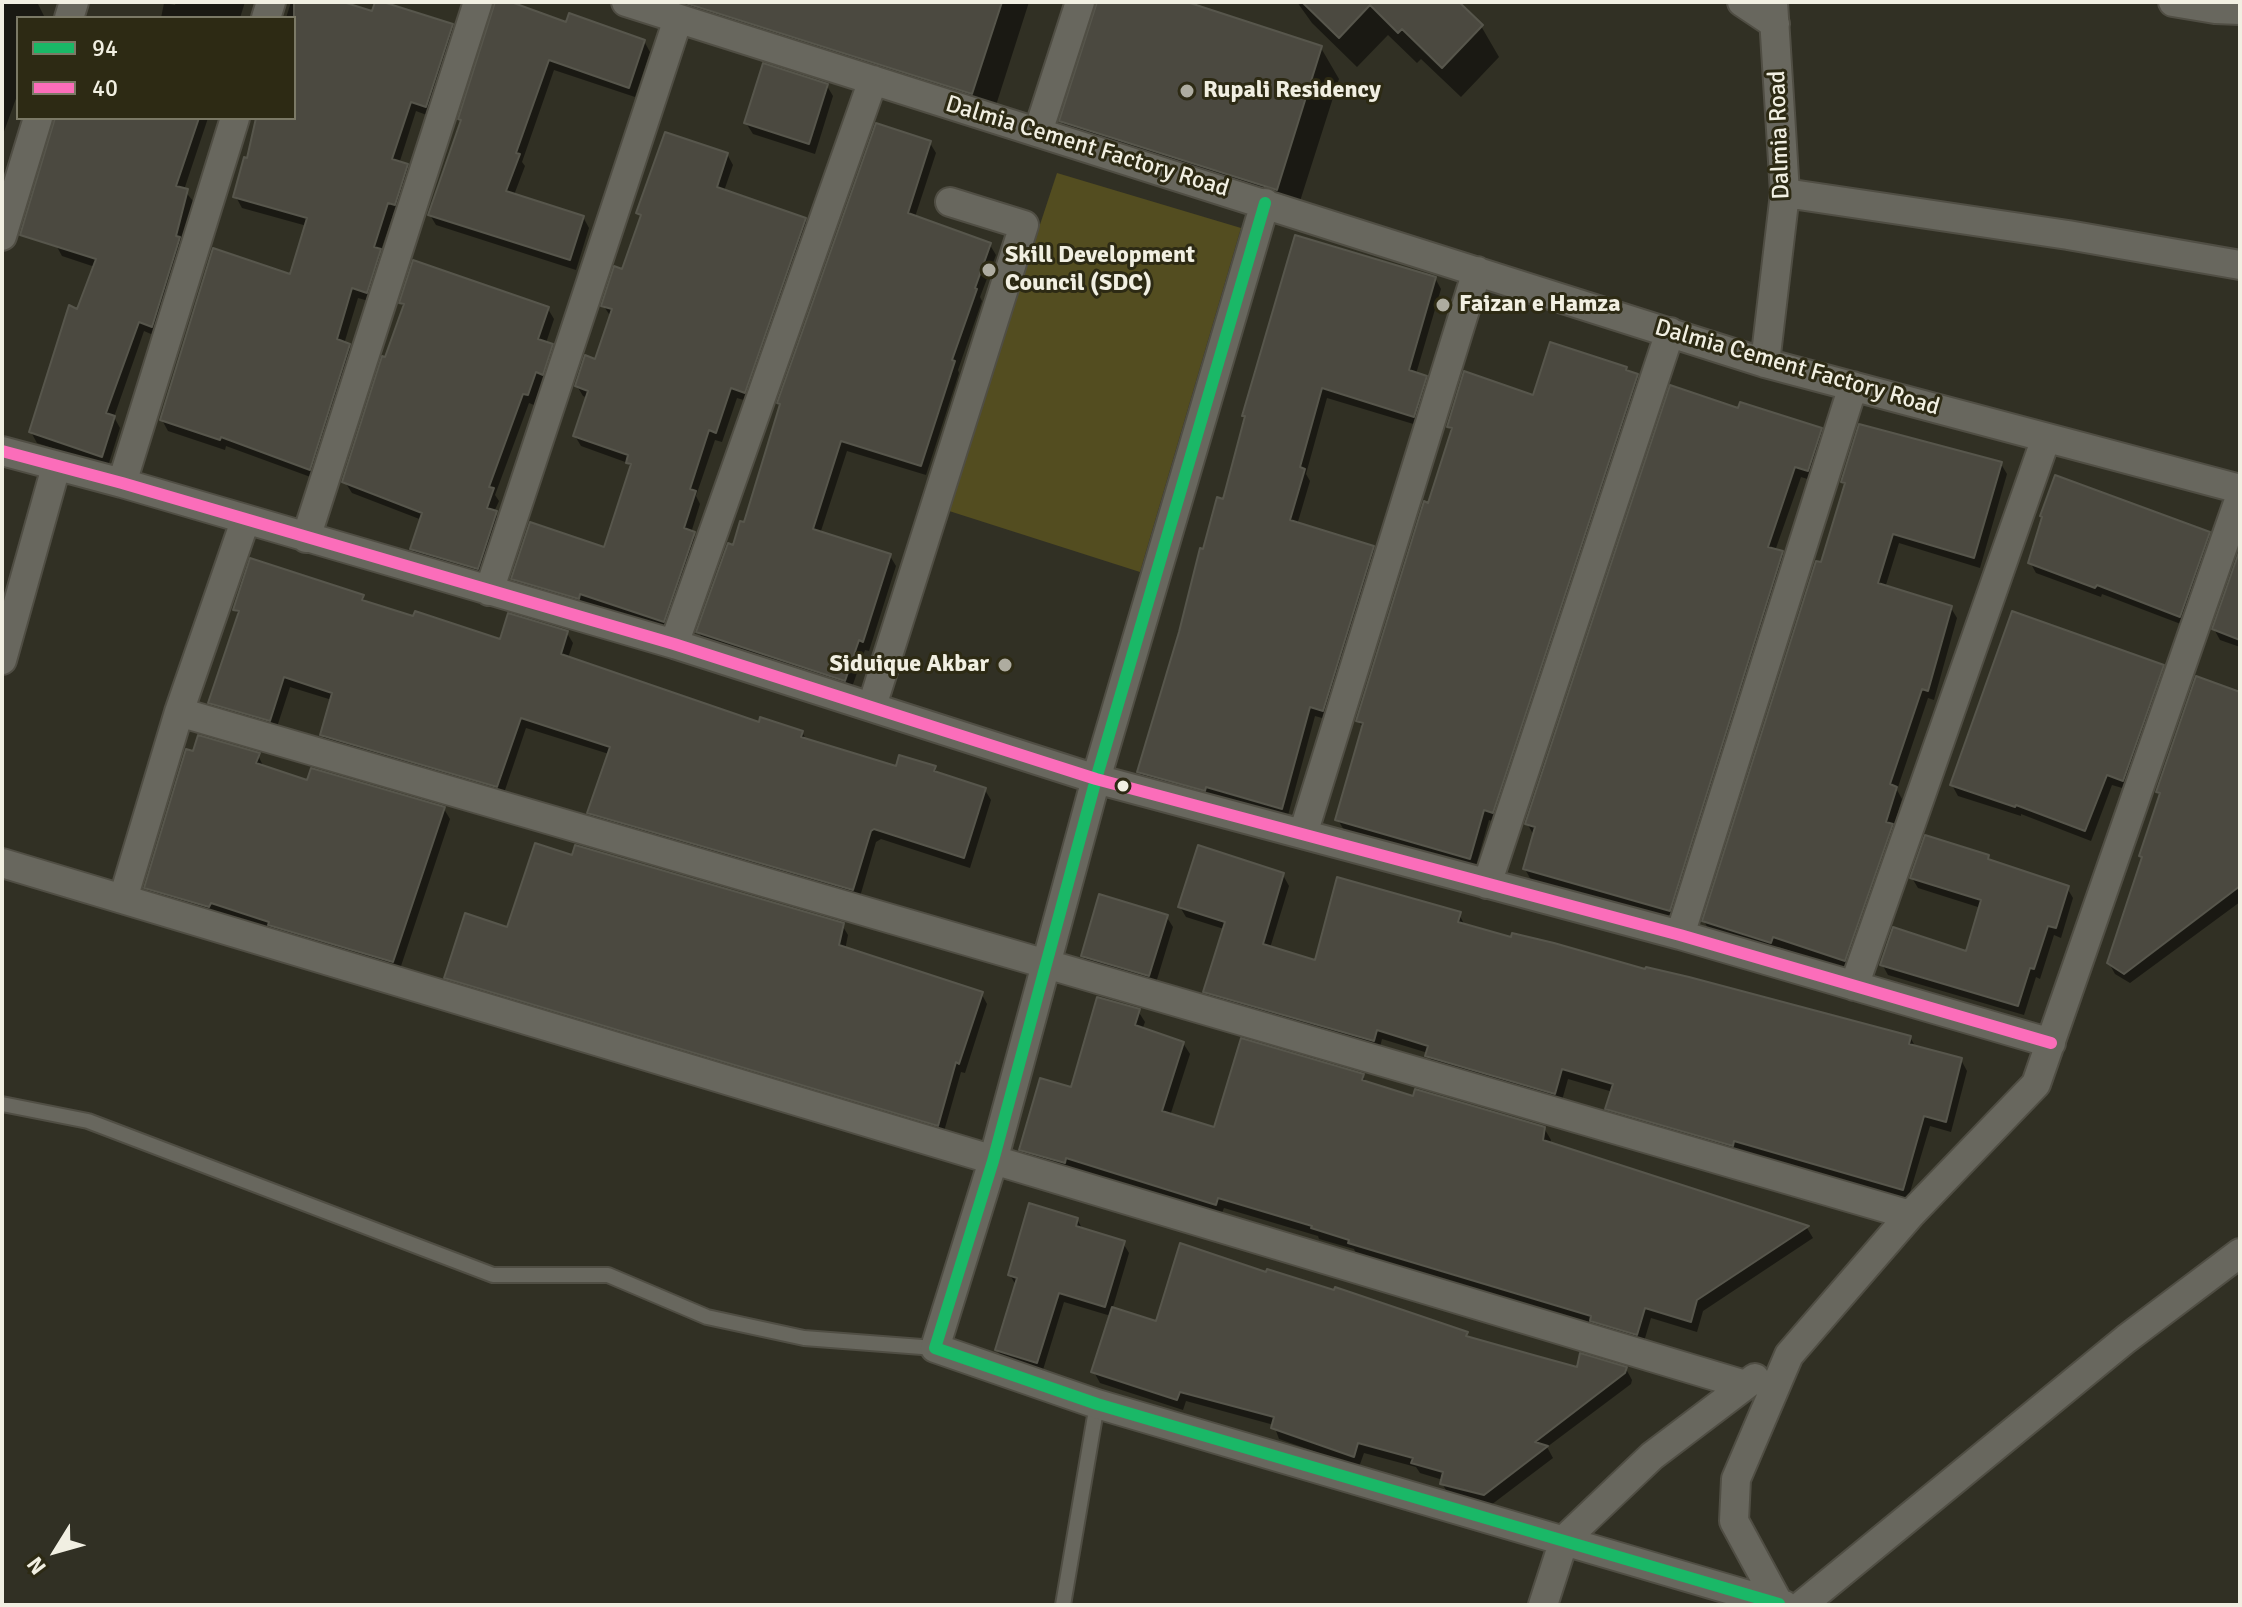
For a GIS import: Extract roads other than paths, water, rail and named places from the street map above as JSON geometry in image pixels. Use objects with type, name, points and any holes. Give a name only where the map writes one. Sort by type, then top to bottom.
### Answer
[{"type":"street","points":[[306,538],[478,2]]},
{"type":"street","name":"Dalmia Cement Factory Road","points":[[626,2],[1765,363],[2240,489]]},
{"type":"street","points":[[1038,132],[1080,2]]},
{"type":"street","points":[[1742,2],[1774,13]]},
{"type":"street","points":[[2173,2],[2240,10]]},
{"type":"street","name":"Dalmia Road","points":[[1765,363],[1785,193],[1774,13]]},
{"type":"street","points":[[489,591],[678,19]]},
{"type":"street","points":[[674,644],[873,80]]},
{"type":"street","points":[[2,236],[37,120]]},
{"type":"street","points":[[122,483],[234,120]]},
{"type":"street","points":[[1785,193],[2068,235],[2240,265]]},
{"type":"street","points":[[872,706],[1024,225],[950,202]]},
{"type":"street","points":[[1265,203],[1096,779],[993,1161],[935,1348],[1097,1404],[1789,1605]]},
{"type":"street","points":[[1303,834],[1477,271]]},
{"type":"street","points":[[1487,884],[1670,332]]},
{"type":"street","points":[[1680,935],[1853,386]]},
{"type":"street","points":[[1854,986],[2046,438]]},
{"type":"street","points":[[2,451],[674,644],[1096,779],[1680,935],[2051,1043]]},
{"type":"street","points":[[2,660],[56,467]]},
{"type":"street","points":[[1543,1605],[1564,1540],[1652,1456],[1789,1355],[1910,1215],[2036,1084],[2240,497]]},
{"type":"street","points":[[123,899],[179,712],[245,521]]},
{"type":"street","points":[[179,712],[1910,1215]]},
{"type":"street","points":[[2,863],[1745,1385]]},
{"type":"street","points":[[1789,1605],[2240,1253]]},
{"type":"street","points":[[1789,1355],[1736,1479],[1734,1521],[1789,1605]]},
{"type":"lane","points":[[2,1104],[88,1121],[493,1275],[608,1275],[707,1317],[804,1338],[935,1348]]},
{"type":"lane","points":[[1063,1605],[1097,1404]]},
{"type":"place","name":"Rupali Residency","points":[[1187,91]]},
{"type":"place","name":"Skill Development Council (SDC)","points":[[989,270]]},
{"type":"place","name":"Faizan e Hamza","points":[[1443,305]]},
{"type":"place","name":"Siduique Akbar","points":[[1005,665]]}]
